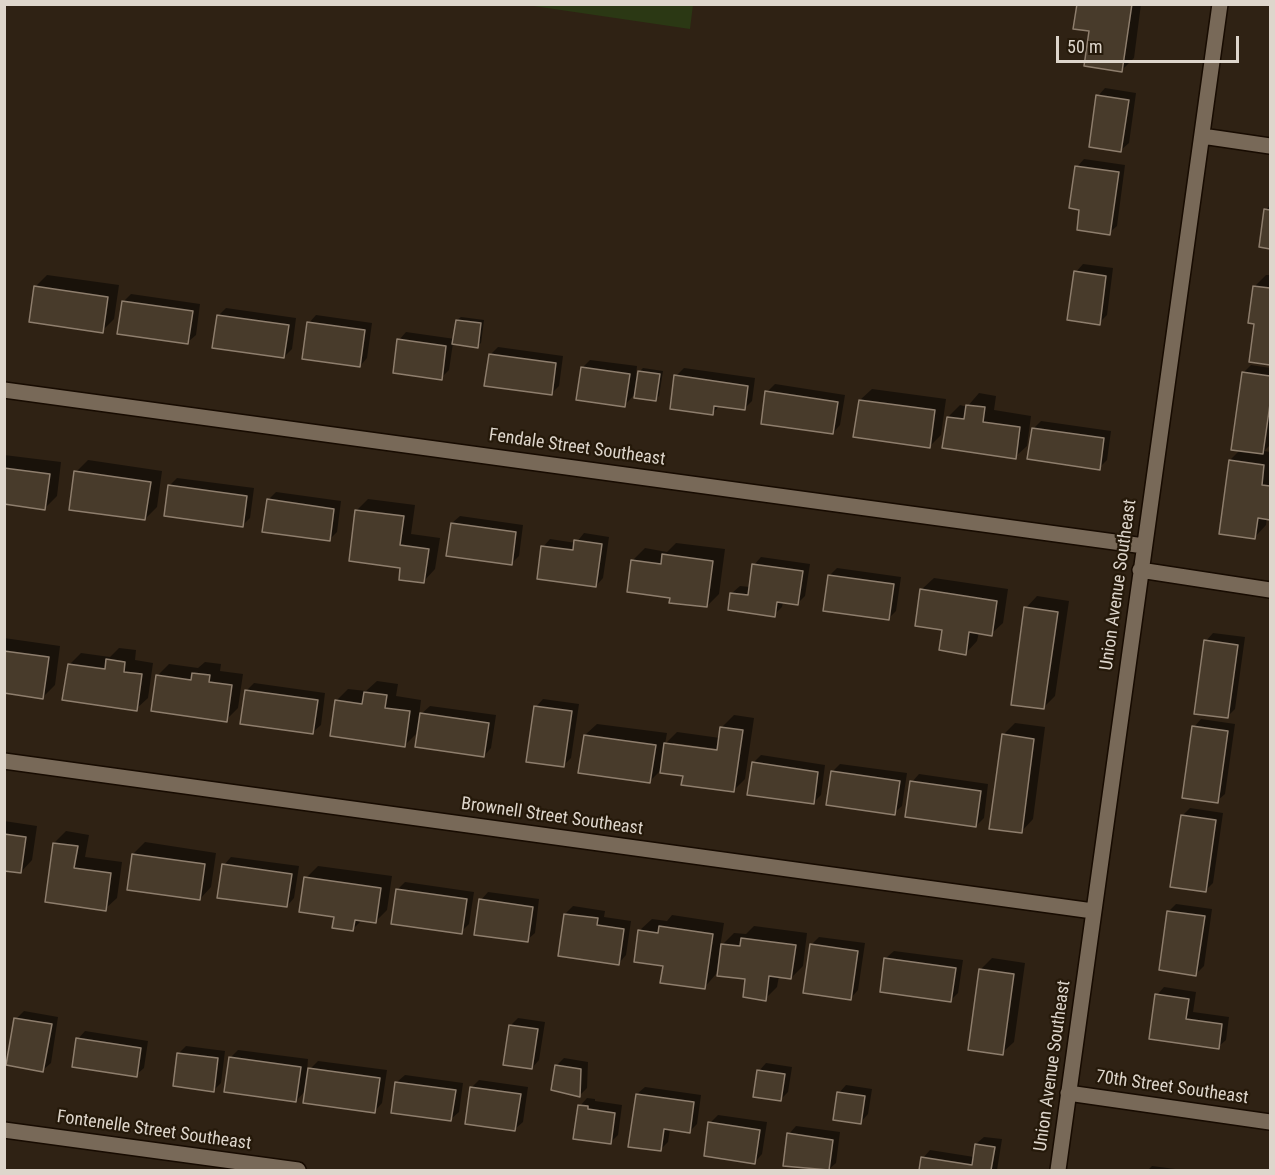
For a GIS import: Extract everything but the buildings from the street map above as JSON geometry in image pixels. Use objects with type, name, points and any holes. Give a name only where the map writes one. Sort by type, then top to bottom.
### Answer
[{"type":"street","name":"Union Avenue Southeast","points":[[1058,1170],[1220,4]]},
{"type":"street","points":[[1202,136],[1270,146]]},
{"type":"street","name":"Fendale Street Southeast","points":[[4,390],[1144,546]]},
{"type":"street","points":[[1140,570],[1270,590]]},
{"type":"street","name":"Brownell Street Southeast","points":[[4,761],[1093,911]]},
{"type":"street","name":"70th Street Southeast","points":[[1068,1093],[1270,1122]]},
{"type":"street","name":"Fontenelle Street Southeast","points":[[4,1130],[298,1170]]},
{"type":"green space","points":[[693,4],[690,29],[527,5]]}]
